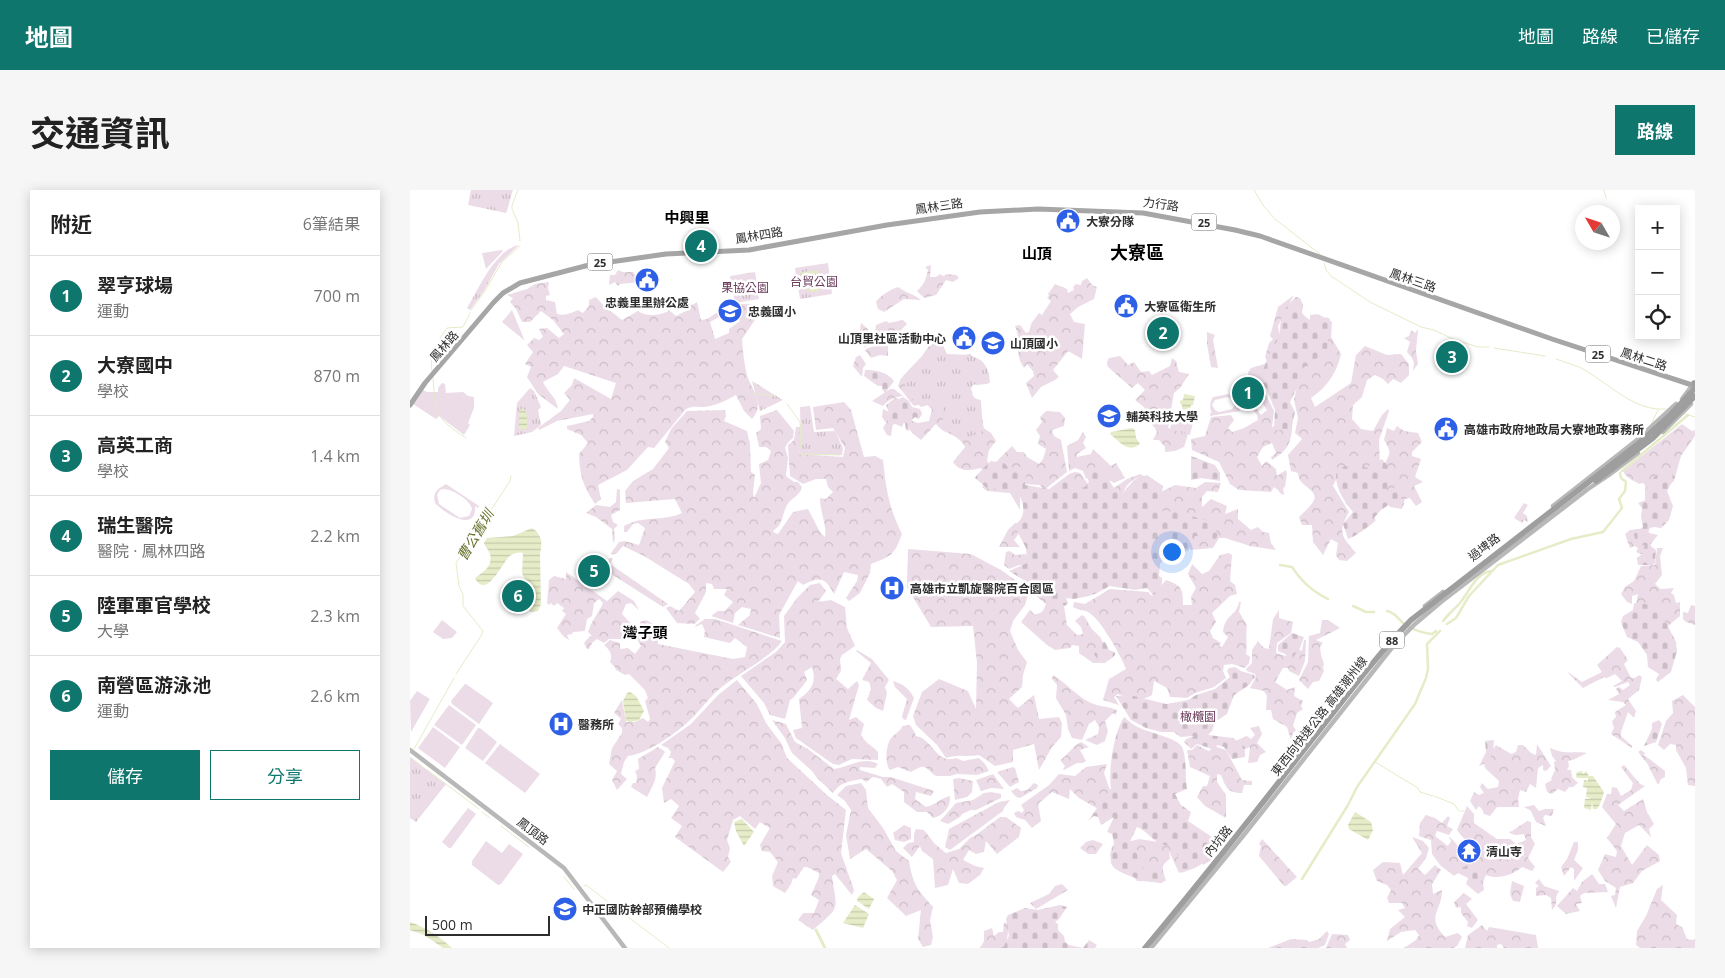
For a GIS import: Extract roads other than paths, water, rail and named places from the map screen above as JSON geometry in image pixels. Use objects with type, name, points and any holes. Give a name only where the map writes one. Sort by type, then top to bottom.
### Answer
[{"type":"highway","name":"東西向快速公路 高雄潮州線","points":[[1150,948],[1362,680],[1413,622],[1652,436],[1672,418],[1695,385]]},
{"type":"highway","name":"東西向快速公路 高雄潮州線","points":[[1144,948],[1199,883],[1391,642],[1411,620],[1650,434],[1683,402],[1695,385]]},
{"type":"highway","points":[[1586,487],[1622,463],[1653,438],[1695,398]]},
{"type":"highway","points":[[1552,510],[1657,425],[1680,400]]},
{"type":"main road","name":"鳳林三路","points":[[887,224],[982,212],[1038,209],[1084,210]]},
{"type":"main road","name":"力行路","points":[[1084,210],[1153,214],[1260,236],[1320,256]]},
{"type":"main road","name":"鳳林四路","points":[[494,301],[520,283],[589,265],[666,254],[749,250],[887,224]]},
{"type":"main road","name":"鳳林三路","points":[[1320,256],[1501,320]]},
{"type":"main road","name":"鳳林路","points":[[410,404],[425,383],[494,301]]},
{"type":"main road","name":"鳳林二路","points":[[1501,320],[1695,385]]},
{"type":"main road","name":"過埤路","points":[[1307,744],[1383,647],[1404,625],[1430,601],[1637,440],[1695,385]]},
{"type":"main road","name":"過埤路","points":[[1310,750],[1394,645],[1410,628],[1576,497],[1609,475],[1643,448],[1669,426],[1695,398]]},
{"type":"main road","name":"內坑路","points":[[1144,948],[1307,744]]},
{"type":"main road","name":"內坑路","points":[[1150,948],[1237,844],[1310,750]]},
{"type":"main road","name":"鳳頂路","points":[[410,751],[421,762],[565,871],[624,948]]},
{"type":"waterway","name":"曹公舊圳","points":[[518,190],[512,209],[518,223],[520,241]]},
{"type":"waterway","points":[[1254,190],[1263,205],[1275,219],[1320,254]]},
{"type":"waterway","points":[[1604,190],[1606,198]]},
{"type":"waterway","name":"曹公舊圳","points":[[471,310],[502,262],[520,246]]},
{"type":"waterway","points":[[1324,263],[1326,270],[1331,276],[1370,302],[1421,327],[1478,347],[1489,347]]},
{"type":"waterway","name":"曹公舊圳","points":[[440,338],[447,328],[463,327],[470,313]]},
{"type":"waterway","name":"曹公舊圳","points":[[432,371],[431,356],[439,341]]},
{"type":"waterway","points":[[1494,348],[1545,356]]},
{"type":"waterway","points":[[1556,359],[1579,367],[1631,401],[1654,409],[1666,409]]},
{"type":"waterway","name":"曹公舊圳","points":[[433,378],[436,407],[439,414],[448,425],[466,438]]},
{"type":"waterway","points":[[753,393],[776,396]]},
{"type":"waterway","points":[[787,404],[800,422],[801,440],[799,454],[840,455]]},
{"type":"waterway","points":[[1650,427],[1658,410]]},
{"type":"waterway","points":[[1685,414],[1695,417]]},
{"type":"waterway","points":[[1622,471],[1688,415]]},
{"type":"waterway","points":[[1447,624],[1456,618],[1469,596],[1498,565],[1571,539],[1603,532],[1622,508],[1619,499],[1625,491],[1626,482],[1621,478],[1620,473]]},
{"type":"waterway","name":"曹公舊圳","points":[[456,674],[483,631],[463,606],[463,594],[459,586],[456,563],[510,481],[511,476]]},
{"type":"waterway","points":[[1280,565],[1292,567],[1308,586],[1328,599]]},
{"type":"waterway","points":[[1443,621],[1460,603],[1473,584],[1485,573],[1491,571]]},
{"type":"waterway","points":[[1353,606],[1366,612],[1374,612]]},
{"type":"waterway","points":[[1387,611],[1394,614],[1404,624],[1424,633],[1432,634],[1436,631]]},
{"type":"waterway","points":[[1302,879],[1348,805],[1357,787],[1415,704],[1428,669],[1427,644],[1440,631]]},
{"type":"waterway","name":"曹公舊圳","points":[[414,749],[454,678]]},
{"type":"waterway","name":"曹公舊圳","points":[[410,757],[424,768]]},
{"type":"waterway","points":[[1375,762],[1418,788],[1420,792],[1433,796]]},
{"type":"waterway","name":"曹公舊圳","points":[[427,770],[479,809]]},
{"type":"waterway","points":[[1434,796],[1454,804],[1459,811]]},
{"type":"waterway","name":"曹公舊圳","points":[[482,812],[490,818]]},
{"type":"waterway","name":"曹公舊圳","points":[[501,826],[529,847]]},
{"type":"waterway","name":"曹公舊圳","points":[[564,877],[574,889]]},
{"type":"waterway","name":"曹公舊圳","points":[[584,886],[586,885],[669,948]]},
{"type":"waterway","points":[[816,930],[825,948]]},
{"type":"place","name":"大寮分隊","points":[[1068,221]]},
{"type":"place","name":"瑞生醫院","points":[[701,246]]},
{"type":"place","name":"忠義里里辦公處","points":[[647,280]]},
{"type":"place","name":"大寮區衛生所","points":[[1126,306]]},
{"type":"place","name":"忠義國小","points":[[730,311]]},
{"type":"place","name":"大寮國中","points":[[1163,333]]},
{"type":"place","name":"山頂里社區活動中心","points":[[964,338]]},
{"type":"place","name":"山頂國小","points":[[993,343]]},
{"type":"place","name":"高英工商","points":[[1452,357]]},
{"type":"place","name":"翠亨球場","points":[[1248,393]]},
{"type":"place","name":"輔英科技大學","points":[[1109,416]]},
{"type":"place","name":"高雄市政府地政局大寮地政事務所","points":[[1446,429]]},
{"type":"place","name":"陸軍軍官學校","points":[[594,571]]},
{"type":"place","name":"高雄市立凱旋醫院百合園區","points":[[892,588]]},
{"type":"place","name":"南營區游泳池","points":[[518,596]]},
{"type":"place","name":"醫務所","points":[[561,724]]},
{"type":"place","name":"清山寺","points":[[1469,851]]},
{"type":"place","name":"中正國防幹部預備學校","points":[[565,909]]},
{"type":"district","name":"中興里","points":[[687,217]]},
{"type":"district","name":"大寮區","points":[[1137,252]]},
{"type":"district","name":"山頂","points":[[1037,253]]},
{"type":"district","name":"灣子頭","points":[[645,632]]},
{"type":"park label","name":"台貿公園","points":[[814,281]]},
{"type":"park label","name":"果協公園","points":[[745,287]]},
{"type":"park label","name":"橄欖園","points":[[1198,716]]}]
